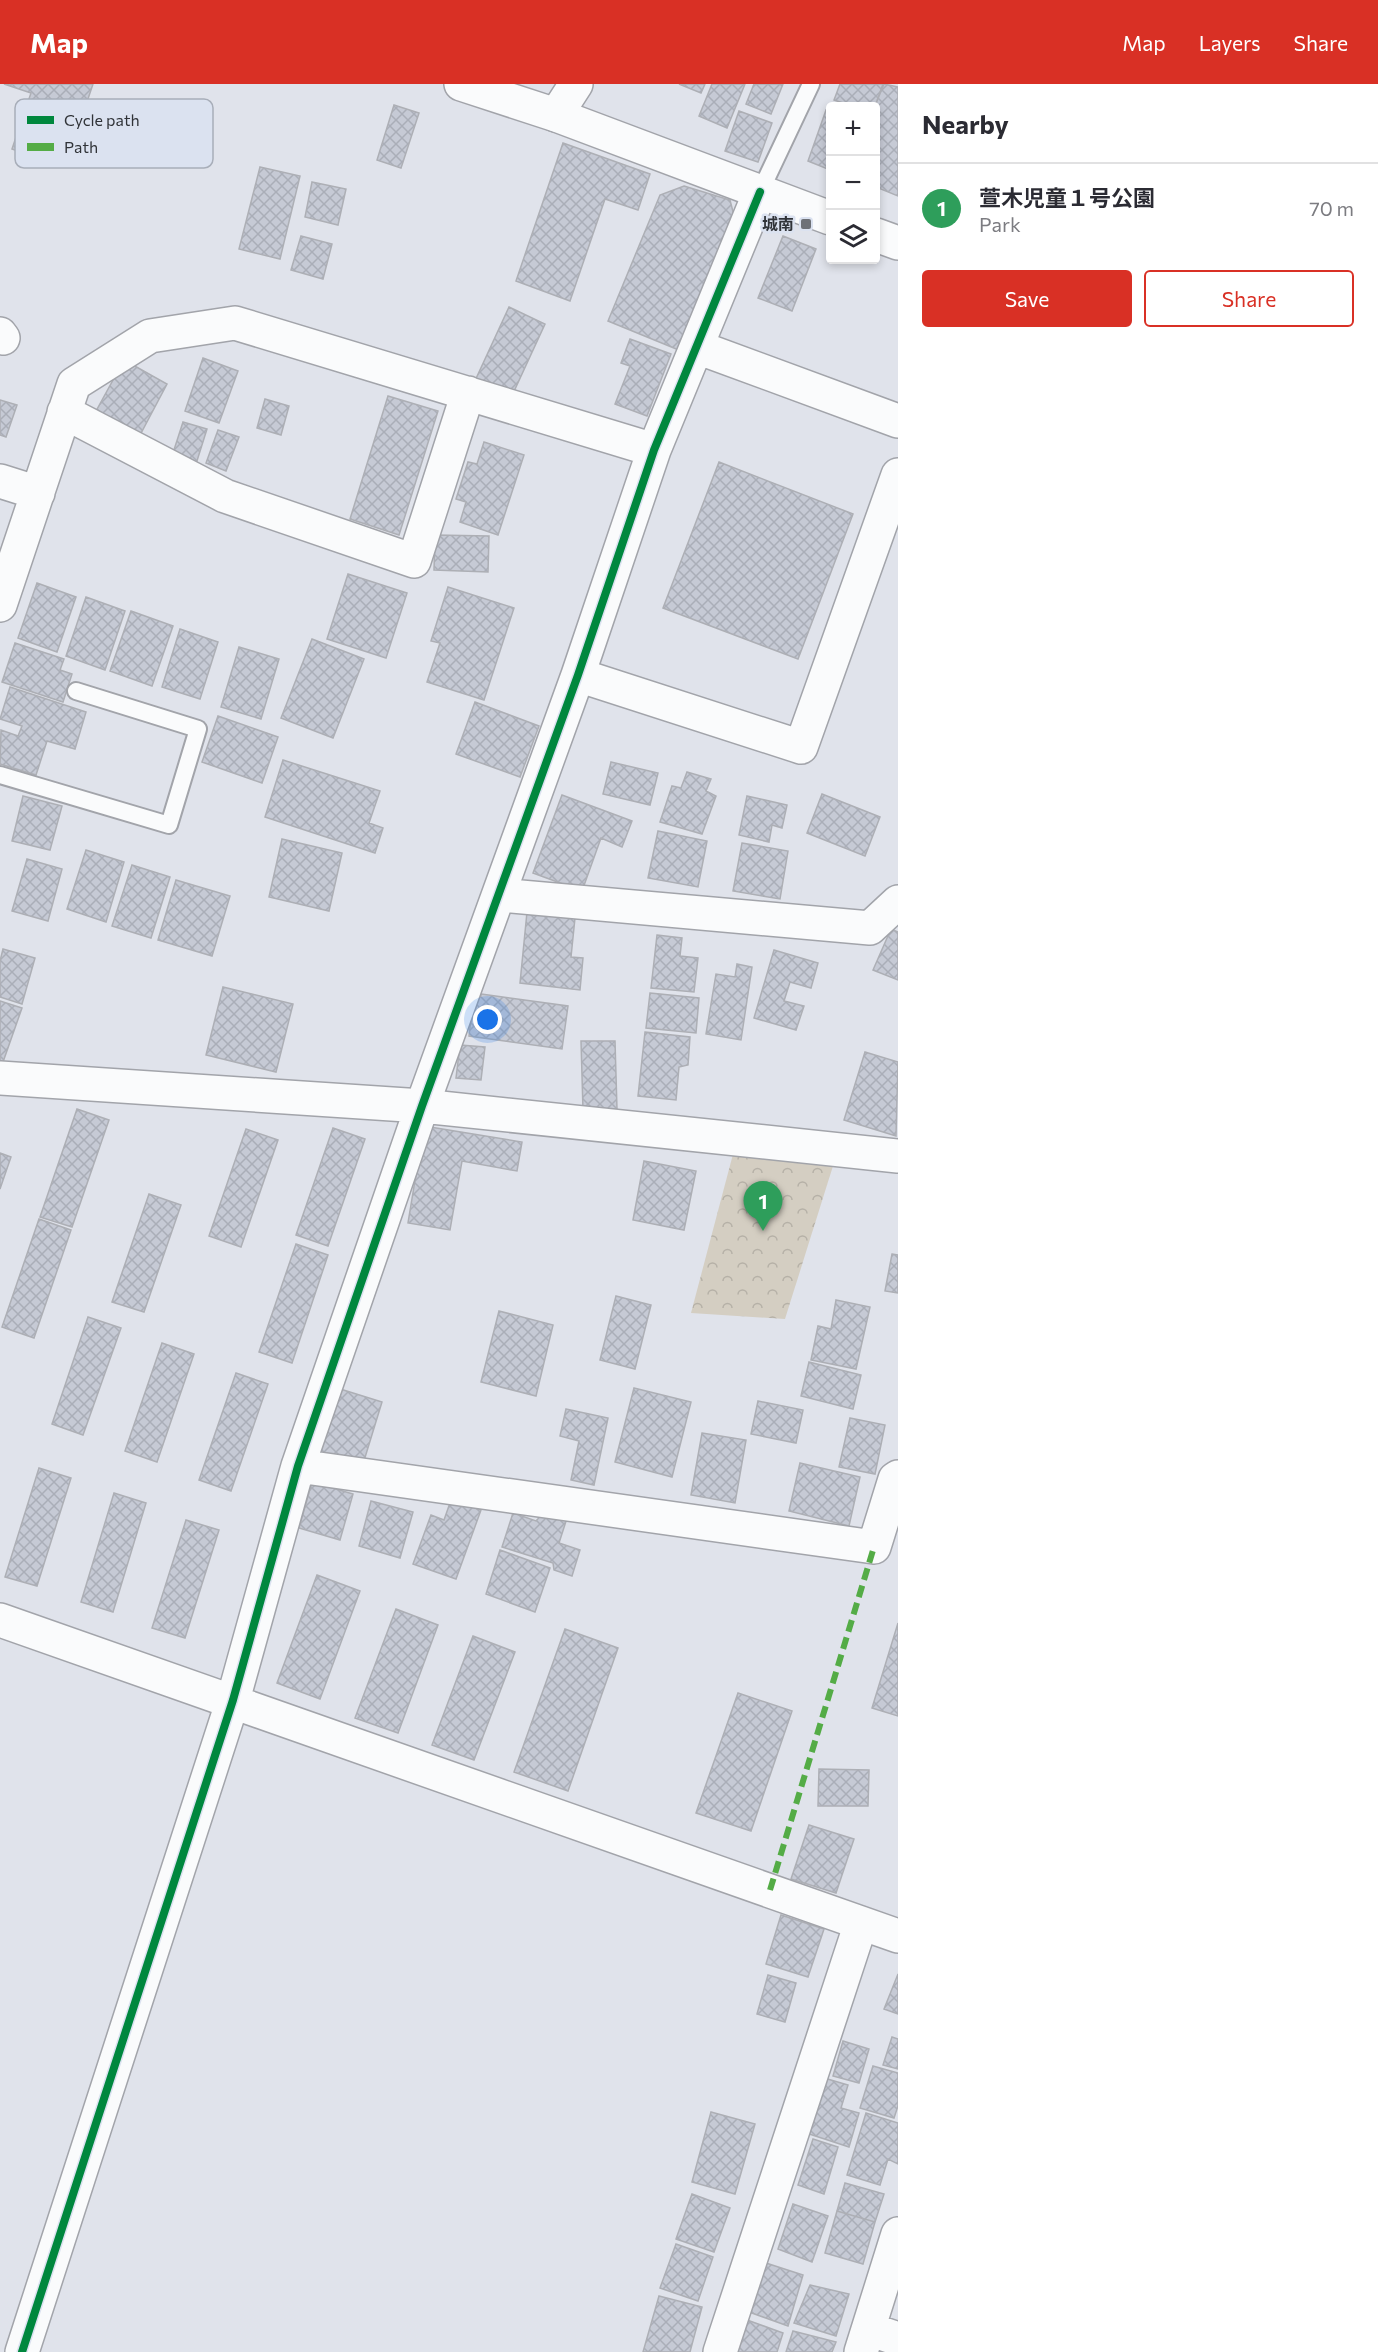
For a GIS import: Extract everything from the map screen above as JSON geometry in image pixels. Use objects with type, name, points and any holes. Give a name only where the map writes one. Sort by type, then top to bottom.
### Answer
[{"type":"street","points":[[460,84],[556,115],[826,216]]},
{"type":"street","points":[[556,115],[576,84]]},
{"type":"street","points":[[22,2352],[233,1701],[298,1466],[422,1106],[578,675],[654,450],[760,192]]},
{"type":"street","points":[[880,236],[898,243]]},
{"type":"street","points":[[0,605],[74,384],[150,336],[235,323],[654,450]]},
{"type":"street","points":[[697,347],[898,421]]},
{"type":"street","points":[[64,412],[225,496],[414,561],[468,393]]},
{"type":"street","points":[[578,675],[801,747],[898,475]]},
{"type":"street","points":[[0,481],[38,493]]},
{"type":"street","points":[[500,895],[870,928],[898,902]]},
{"type":"street","points":[[0,1078],[422,1106],[898,1156]]},
{"type":"street","points":[[298,1466],[874,1547],[895,1479],[898,1478]]},
{"type":"street","points":[[0,1620],[898,1936]]},
{"type":"street","points":[[720,2352],[861,1923]]},
{"type":"street","points":[[876,2340],[898,2234]]},
{"type":"lane","points":[[760,192],[811,84]]},
{"type":"lane","points":[[0,775],[169,825],[198,729],[76,691]]},
{"type":"green space","points":[[737,1139],[838,1150],[785,1319],[691,1313]]},
{"type":"building","points":[[4,84],[93,84],[88,99],[29,99],[31,93]]},
{"type":"building","points":[[679,84],[705,84],[701,93]]},
{"type":"building","points":[[712,84],[745,84],[727,128],[699,116]]},
{"type":"building","points":[[754,84],[783,84],[771,114],[746,104]]},
{"type":"building","points":[[840,84],[883,84],[876,102],[834,100]]},
{"type":"building","points":[[884,84],[898,87],[898,196],[880,189],[880,102],[877,102]]},
{"type":"building","points":[[394,105],[419,113],[401,168],[377,160]]},
{"type":"building","points":[[826,110],[826,168],[808,161]]},
{"type":"building","points":[[739,111],[772,123],[758,162],[725,151]]},
{"type":"building","points":[[563,143],[650,174],[638,210],[605,199],[570,301],[516,281]]},
{"type":"building","points":[[260,167],[300,176],[280,259],[239,249]]},
{"type":"building","points":[[312,182],[346,189],[338,225],[305,217]]},
{"type":"building","points":[[684,186],[730,200],[737,227],[686,353],[608,321],[660,195]]},
{"type":"building","points":[[301,236],[332,244],[323,279],[291,270]]},
{"type":"building","points":[[783,236],[816,249],[792,311],[758,298]]},
{"type":"building","points":[[509,307],[545,324],[510,400],[474,383]]},
{"type":"building","points":[[630,339],[671,354],[647,416],[615,404],[630,366],[621,363]]},
{"type":"building","points":[[203,358],[238,371],[219,423],[185,411]]},
{"type":"building","points":[[124,360],[167,384],[139,437],[95,413]]},
{"type":"building","points":[[388,396],[438,411],[399,535],[350,519]]},
{"type":"building","points":[[265,399],[289,406],[281,435],[257,428]]},
{"type":"building","points":[[0,400],[17,405],[6,437],[0,435]]},
{"type":"building","points":[[183,422],[207,429],[196,464],[172,456]]},
{"type":"building","points":[[218,430],[239,437],[226,471],[206,463]]},
{"type":"building","points":[[484,442],[524,455],[498,535],[460,522],[466,502],[456,499],[468,462],[477,464]]},
{"type":"building","points":[[719,462],[853,514],[798,659],[663,608]]},
{"type":"building","points":[[435,535],[489,536],[488,572],[434,570]]},
{"type":"building","points":[[348,574],[407,593],[386,658],[327,639]]},
{"type":"building","points":[[37,583],[76,597],[57,652],[18,638]]},
{"type":"building","points":[[448,587],[514,608],[484,700],[427,682],[440,643],[431,641]]},
{"type":"building","points":[[86,597],[125,611],[105,670],[66,656]]},
{"type":"building","points":[[131,611],[173,626],[152,686],[110,671]]},
{"type":"building","points":[[180,629],[218,642],[200,699],[162,687]]},
{"type":"building","points":[[312,639],[364,659],[333,738],[281,718]]},
{"type":"building","points":[[15,643],[64,659],[60,670],[72,674],[63,702],[2,682]]},
{"type":"building","points":[[239,647],[279,659],[261,719],[221,707]]},
{"type":"building","points":[[10,687],[86,712],[75,749],[47,741],[36,775],[0,764],[1,730],[18,736],[22,726],[0,719]]},
{"type":"building","points":[[475,702],[539,726],[520,777],[456,754]]},
{"type":"building","points":[[218,716],[278,737],[262,783],[202,762]]},
{"type":"building","points":[[283,760],[380,791],[369,823],[383,828],[375,853],[265,817]]},
{"type":"building","points":[[611,762],[658,773],[650,805],[603,794]]},
{"type":"building","points":[[687,772],[711,779],[706,791],[716,796],[702,834],[660,822],[672,786],[681,788]]},
{"type":"building","points":[[822,794],[880,817],[865,856],[807,833]]},
{"type":"building","points":[[562,795],[632,821],[622,847],[601,838],[582,891],[533,873]]},
{"type":"building","points":[[23,796],[62,806],[50,850],[12,841]]},
{"type":"building","points":[[747,796],[787,805],[782,828],[772,825],[769,842],[739,835]]},
{"type":"building","points":[[658,831],[707,841],[698,887],[648,878]]},
{"type":"building","points":[[282,839],[342,853],[329,911],[269,897]]},
{"type":"building","points":[[742,843],[788,851],[780,899],[733,891]]},
{"type":"building","points":[[86,850],[124,862],[106,922],[67,909]]},
{"type":"building","points":[[27,859],[62,869],[48,921],[12,911]]},
{"type":"building","points":[[132,865],[170,877],[151,938],[112,926]]},
{"type":"building","points":[[176,880],[230,896],[212,956],[158,940]]},
{"type":"building","points":[[527,912],[575,918],[571,957],[583,958],[580,990],[520,983]]},
{"type":"building","points":[[891,929],[898,932],[898,980],[873,970]]},
{"type":"building","points":[[657,935],[682,938],[680,956],[698,958],[694,992],[651,988]]},
{"type":"building","points":[[3,949],[35,958],[22,1004],[0,997],[0,961]]},
{"type":"building","points":[[774,950],[818,963],[811,988],[790,982],[784,1001],[804,1006],[796,1030],[754,1018]]},
{"type":"building","points":[[737,964],[752,967],[741,1040],[706,1034],[716,974],[735,977]]},
{"type":"building","points":[[223,987],[293,1004],[276,1072],[206,1055]]},
{"type":"building","points":[[474,993],[568,1006],[562,1049],[469,1036]]},
{"type":"building","points":[[650,993],[699,998],[696,1033],[646,1028]]},
{"type":"building","points":[[0,1001],[22,1008],[3,1062],[0,1061]]},
{"type":"building","points":[[645,1032],[690,1037],[688,1065],[679,1067],[676,1100],[638,1096]]},
{"type":"building","points":[[581,1041],[615,1041],[617,1109],[583,1110]]},
{"type":"building","points":[[460,1045],[485,1047],[481,1080],[456,1078]]},
{"type":"building","points":[[865,1052],[898,1062],[896,1136],[844,1120]]},
{"type":"building","points":[[77,1109],[109,1120],[72,1227],[40,1217]]},
{"type":"building","points":[[424,1126],[522,1142],[517,1171],[462,1161],[450,1230],[408,1223]]},
{"type":"building","points":[[333,1128],[365,1139],[328,1246],[296,1235]]},
{"type":"building","points":[[246,1129],[278,1140],[241,1247],[209,1236]]},
{"type":"building","points":[[0,1153],[11,1157],[0,1189]]},
{"type":"building","points":[[644,1161],[696,1171],[684,1230],[633,1220]]},
{"type":"building","points":[[149,1194],[181,1205],[144,1312],[112,1302]]},
{"type":"building","points":[[39,1219],[71,1230],[34,1338],[2,1327]]},
{"type":"building","points":[[296,1244],[328,1255],[292,1363],[259,1352]]},
{"type":"building","points":[[892,1254],[898,1255],[898,1293],[885,1291]]},
{"type":"building","points":[[616,1296],[651,1305],[635,1369],[600,1360]]},
{"type":"building","points":[[836,1300],[870,1307],[856,1369],[811,1360],[818,1326],[831,1329]]},
{"type":"building","points":[[499,1311],[553,1325],[536,1396],[481,1382]]},
{"type":"building","points":[[88,1317],[121,1328],[83,1435],[52,1424]]},
{"type":"building","points":[[162,1343],[194,1354],[157,1462],[125,1451]]},
{"type":"building","points":[[809,1362],[861,1375],[853,1409],[801,1396]]},
{"type":"building","points":[[236,1373],[268,1384],[231,1491],[199,1480]]},
{"type":"building","points":[[337,1388],[382,1402],[363,1464],[318,1451]]},
{"type":"building","points":[[634,1388],[691,1402],[672,1477],[615,1462]]},
{"type":"building","points":[[758,1401],[803,1410],[796,1443],[751,1434]]},
{"type":"building","points":[[566,1409],[608,1418],[594,1485],[571,1480],[579,1441],[560,1436]]},
{"type":"building","points":[[850,1418],[885,1425],[875,1474],[839,1467]]},
{"type":"building","points":[[702,1433],[746,1440],[735,1503],[691,1495]]},
{"type":"building","points":[[800,1463],[860,1477],[849,1526],[789,1511]]},
{"type":"building","points":[[39,1468],[71,1478],[37,1586],[5,1577]]},
{"type":"building","points":[[312,1482],[353,1494],[340,1540],[299,1528]]},
{"type":"building","points":[[114,1493],[146,1503],[113,1612],[81,1602]]},
{"type":"building","points":[[451,1500],[481,1510],[456,1579],[413,1564],[431,1515],[444,1520]]},
{"type":"building","points":[[371,1501],[413,1512],[400,1558],[359,1546]]},
{"type":"building","points":[[547,1509],[568,1515],[559,1543],[580,1550],[572,1576],[554,1570],[553,1563],[502,1547],[513,1513],[536,1521]]},
{"type":"building","points":[[186,1520],[219,1530],[185,1638],[152,1628]]},
{"type":"building","points":[[500,1550],[550,1568],[535,1612],[486,1594]]},
{"type":"building","points":[[317,1575],[360,1591],[320,1699],[277,1683]]},
{"type":"building","points":[[396,1609],[438,1625],[398,1733],[355,1718]]},
{"type":"building","points":[[898,1623],[898,1716],[872,1708]]},
{"type":"building","points":[[565,1629],[618,1648],[568,1791],[514,1772]]},
{"type":"building","points":[[473,1636],[515,1652],[474,1760],[432,1745]]},
{"type":"building","points":[[738,1693],[792,1711],[751,1831],[696,1813]]},
{"type":"building","points":[[819,1769],[869,1770],[868,1806],[818,1806]]},
{"type":"building","points":[[809,1825],[854,1839],[836,1893],[791,1879]]},
{"type":"building","points":[[781,1915],[824,1929],[808,1977],[766,1964]]},
{"type":"building","points":[[898,1974],[898,2014],[884,2009]]},
{"type":"building","points":[[768,1975],[796,1983],[785,2022],[757,2014]]},
{"type":"building","points":[[892,2037],[898,2039],[898,2069],[883,2065]]},
{"type":"building","points":[[843,2041],[869,2049],[859,2083],[833,2076]]},
{"type":"building","points":[[873,2066],[898,2073],[898,2106],[894,2118],[860,2108]]},
{"type":"building","points":[[814,2075],[848,2085],[841,2108],[859,2113],[849,2147],[797,2130]]},
{"type":"building","points":[[711,2112],[755,2124],[735,2194],[692,2182]]},
{"type":"building","points":[[866,2113],[898,2123],[898,2164],[888,2159],[880,2185],[847,2175]]},
{"type":"building","points":[[813,2139],[838,2147],[824,2194],[798,2185]]},
{"type":"building","points":[[845,2183],[884,2194],[875,2222],[837,2211]]},
{"type":"building","points":[[692,2194],[730,2208],[714,2252],[676,2239]]},
{"type":"building","points":[[793,2204],[828,2216],[812,2262],[778,2249]]},
{"type":"building","points":[[837,2211],[875,2222],[863,2264],[825,2253]]},
{"type":"building","points":[[676,2244],[713,2257],[698,2301],[660,2288]]},
{"type":"building","points":[[766,2263],[803,2275],[788,2326],[749,2312]]},
{"type":"building","points":[[810,2285],[849,2294],[836,2336],[794,2323]]},
{"type":"building","points":[[659,2296],[702,2307],[690,2352],[643,2352]]},
{"type":"building","points":[[747,2320],[783,2333],[777,2352],[736,2352]]},
{"type":"building","points":[[793,2331],[836,2342],[832,2352],[786,2352]]},
{"type":"marked path","points":[[770,1890],[874,1547]]},
{"type":"cycle path","points":[[22,2352],[233,1700],[298,1466],[422,1106],[578,675],[654,450],[760,192]]},
{"type":"place","name":"城南","points":[[806,224]]},
{"type":"place","name":"萱木児童１号公園","points":[[763,1231]]}]
